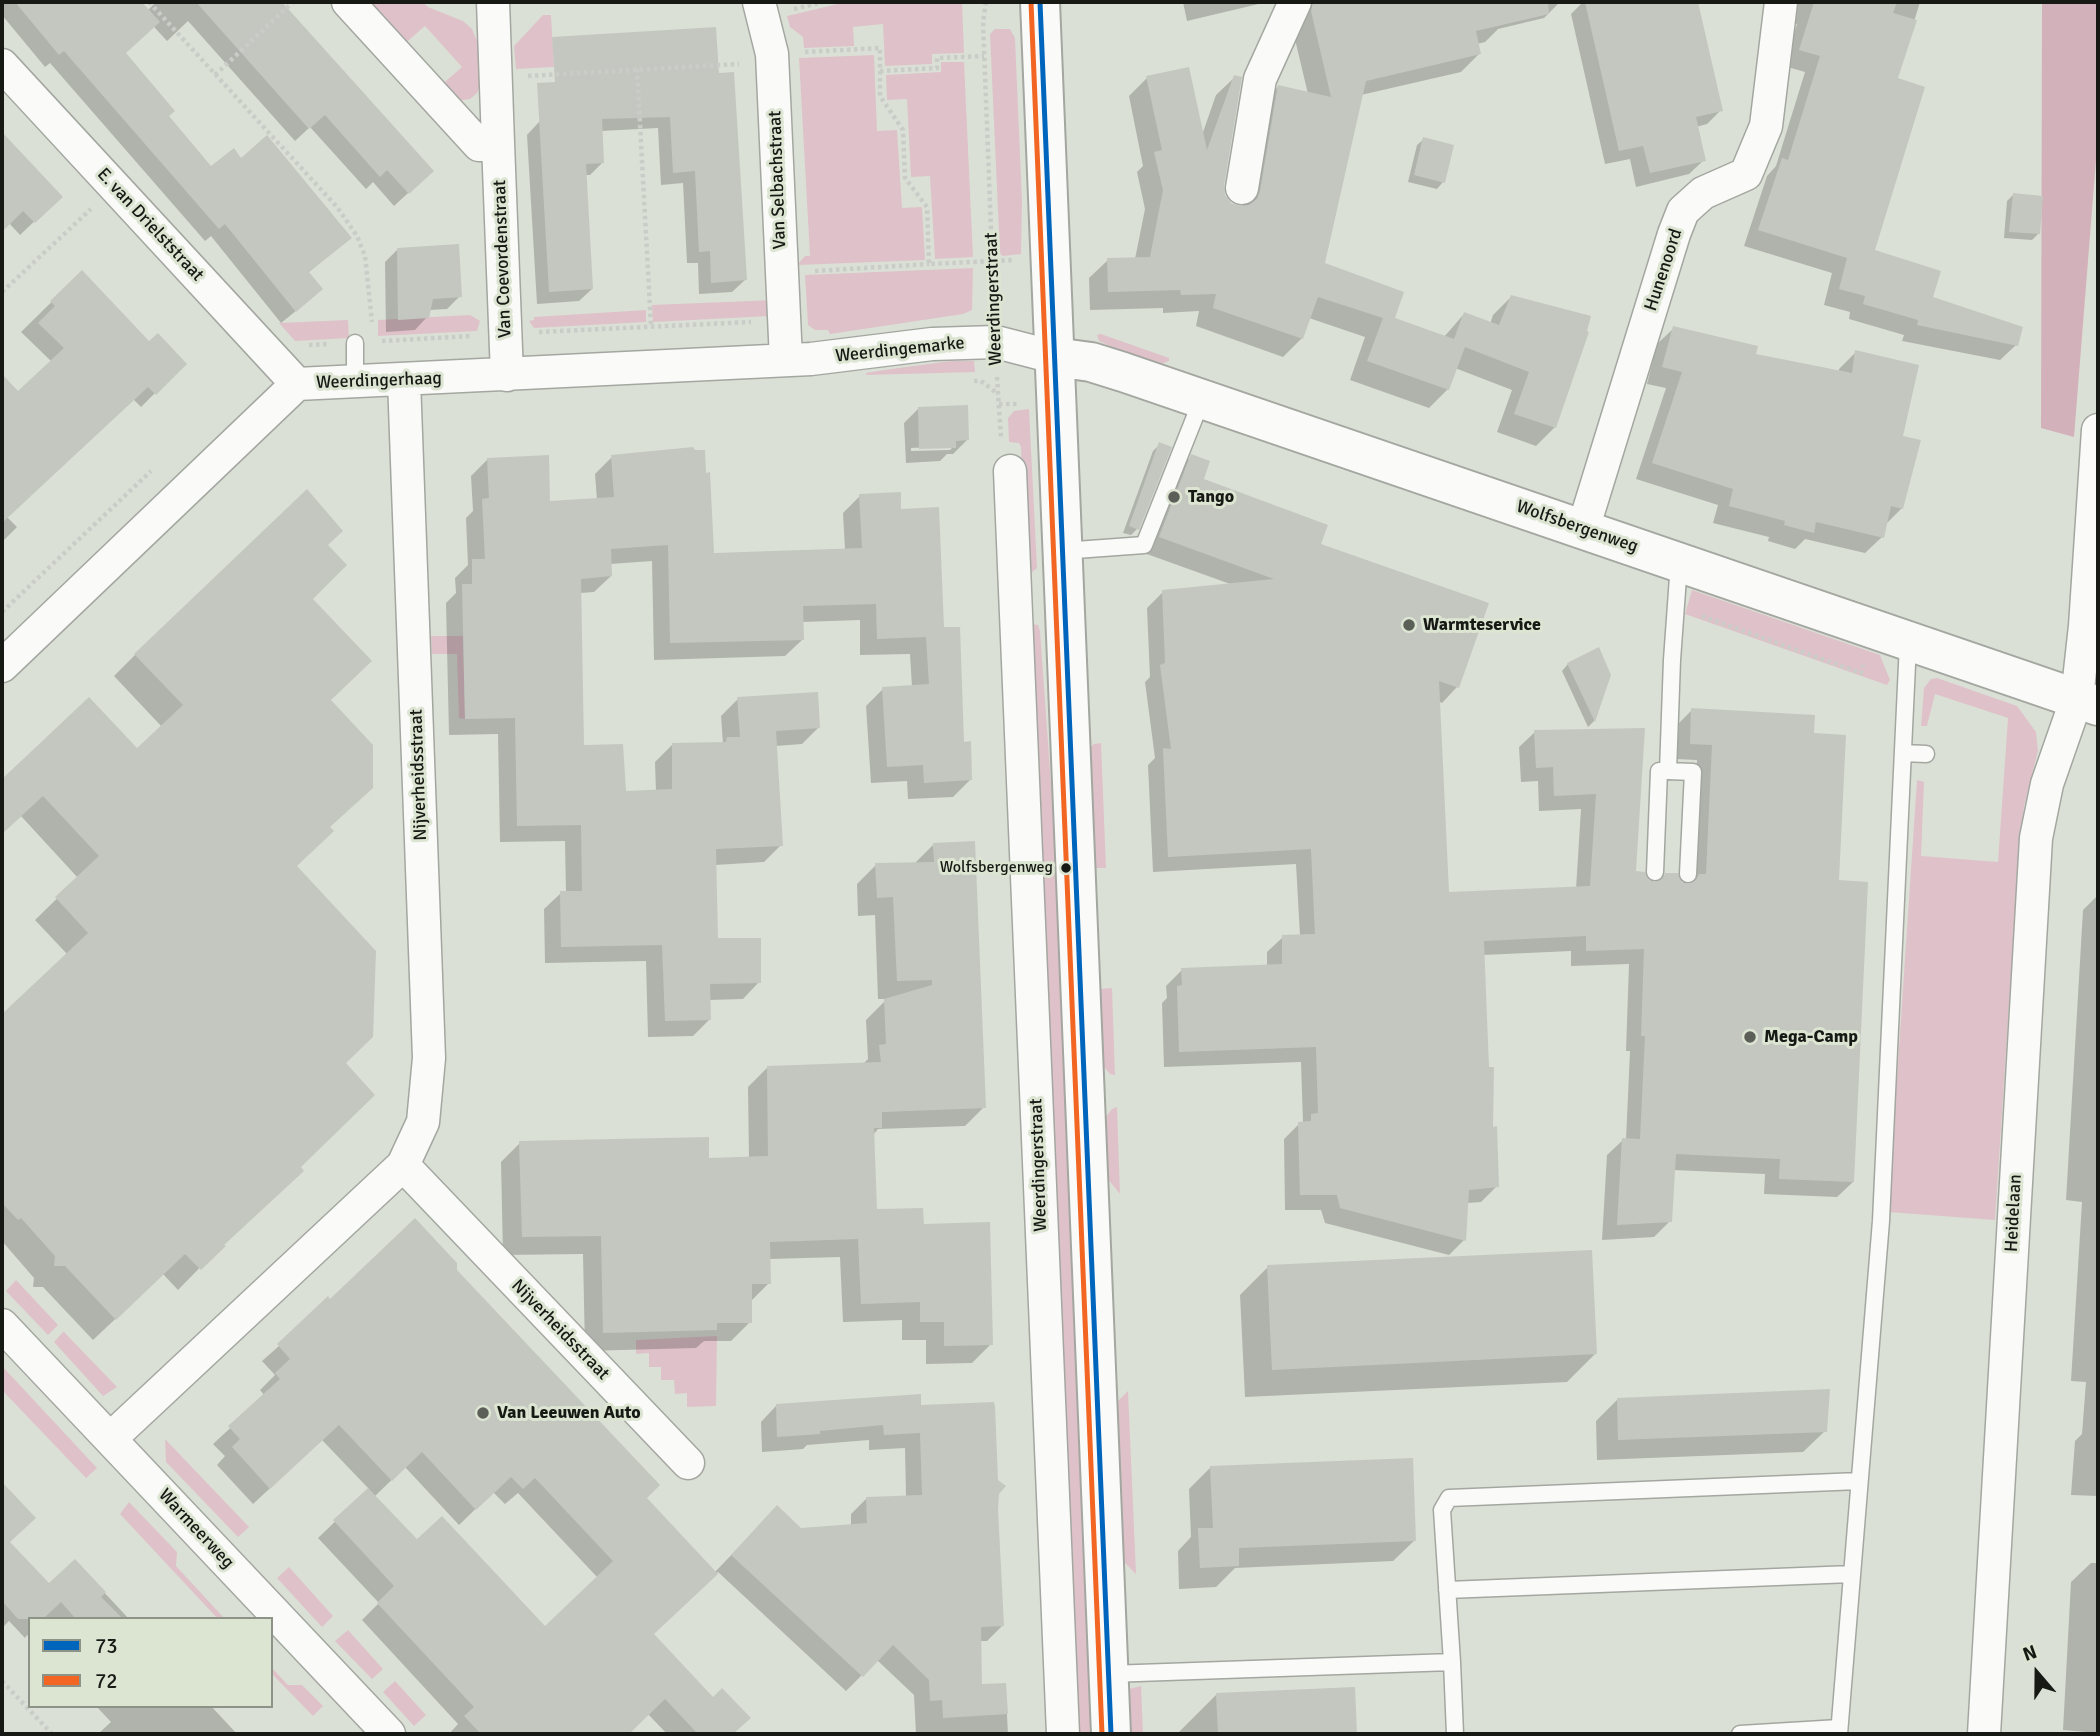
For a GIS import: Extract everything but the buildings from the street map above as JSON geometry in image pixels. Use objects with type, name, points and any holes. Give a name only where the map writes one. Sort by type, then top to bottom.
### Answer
[{"type":"main road","points":[[1040,2],[1111,1734]]},
{"type":"main road","name":"Wolfsbergenweg","points":[[1054,357],[1091,362],[1202,399],[1908,643],[2087,702]]},
{"type":"street","points":[[348,2],[479,145],[498,143]]},
{"type":"street","name":"Van Coevordenstraat","points":[[493,2],[507,375]]},
{"type":"street","name":"Van Selbachstraat","points":[[759,2],[773,58],[786,360]]},
{"type":"street","points":[[1242,188],[1260,79],[1295,2]]},
{"type":"street","name":"Hunenoord","points":[[1583,529],[1683,211],[1703,193],[1746,174],[1766,126],[1781,2]]},
{"type":"street","name":"E. van Drielststraat","points":[[2,65],[297,384]]},
{"type":"street","name":"Weerdingemarke","points":[[786,360],[932,344],[996,342],[1054,357]]},
{"type":"street","name":"Weerdingerhaag","points":[[2,666],[297,384],[786,360]]},
{"type":"street","name":"Nijverheidsstraat","points":[[110,1438],[403,1166],[423,1122],[429,1058],[404,380]]},
{"type":"street","name":"Heidelaan","points":[[1984,1734],[2036,838],[2047,784],[2087,702],[2085,626],[2098,430]]},
{"type":"street","name":"Weerdingerstraat","points":[[1010,471],[1062,1734]]},
{"type":"street","points":[[1015,596],[1064,592]]},
{"type":"street","name":"Nijverheidsstraat","points":[[403,1166],[688,1463]]},
{"type":"street","name":"Warmeerweg","points":[[2,1325],[389,1734]]},
{"type":"lane","points":[[355,343],[355,382]]},
{"type":"lane","points":[[1062,551],[1144,545],[1202,399]]},
{"type":"lane","points":[[1668,771],[1679,563]]},
{"type":"lane","points":[[1740,1734],[1839,1731],[1881,1221],[1908,643]]},
{"type":"lane","points":[[1903,752],[1926,754]]},
{"type":"lane","points":[[1655,872],[1659,771],[1693,772],[1688,874]]},
{"type":"lane","points":[[1455,1734],[1442,1510],[1449,1498],[1859,1482]]},
{"type":"lane","points":[[1447,1590],[1852,1574]]},
{"type":"lane","points":[[1109,1674],[1452,1662]]},
{"type":"path","points":[[149,2],[337,208],[357,236],[365,256],[372,300],[372,328]]},
{"type":"path","points":[[215,75],[293,2]]},
{"type":"path","name":"Weerdingerstraat","points":[[986,2],[983,22],[996,342],[1002,449],[1010,471]]},
{"type":"path","points":[[495,77],[637,69],[880,48],[880,96],[903,130],[905,178],[927,207],[929,264]]},
{"type":"path","points":[[880,71],[937,68],[937,58],[984,56]]},
{"type":"path","points":[[637,69],[651,327]]},
{"type":"path","points":[[2,292],[115,187]]},
{"type":"path","points":[[782,274],[1050,259]]},
{"type":"path","points":[[2,612],[152,470]]},
{"type":"path","points":[[2,1681],[52,1734]]},
{"type":"shaded area","points":[[369,2],[422,2],[463,21],[472,29],[479,45],[481,83],[477,93],[470,99],[457,101],[439,87],[462,67],[425,26],[402,46],[365,6]]},
{"type":"shaded area","points":[[846,2],[962,2],[964,53],[932,54],[932,64],[885,66],[883,24],[853,27],[854,46],[804,48],[803,37],[790,27],[787,16]]},
{"type":"shaded area","points":[[2042,2],[2098,2],[2098,135],[2074,437],[2041,428]]},
{"type":"shaded area","points":[[543,15],[551,15],[554,66],[718,58],[516,69],[514,46]]},
{"type":"shaded area","points":[[995,29],[1010,29],[1015,38],[1022,201],[1021,254],[1003,256],[1000,254],[990,34]]},
{"type":"shaded area","points":[[874,55],[877,131],[897,130],[902,208],[922,207],[925,260],[797,265],[805,256],[810,256],[799,58]]},
{"type":"shaded area","points":[[941,62],[964,62],[973,257],[935,259],[930,176],[911,177],[907,99],[887,100],[886,75],[941,72]]},
{"type":"shaded area","points":[[973,268],[972,310],[963,314],[830,334],[828,330],[815,330],[808,325],[805,275]]},
{"type":"shaded area","points":[[775,300],[770,316],[653,322],[652,305]]},
{"type":"shaded area","points":[[646,310],[646,322],[534,328],[529,321],[534,320],[534,317]]},
{"type":"shaded area","points":[[470,315],[480,321],[477,331],[378,336],[378,320]]},
{"type":"shaded area","points":[[348,320],[349,338],[295,341],[279,323]]},
{"type":"shaded area","points":[[1101,334],[1169,358],[1169,361],[1159,365],[1131,356],[1099,341],[1097,335]]},
{"type":"shaded area","points":[[951,361],[974,361],[975,372],[866,375],[884,370]]},
{"type":"shaded area","points":[[1029,409],[1037,568],[1031,573],[1026,569],[1021,447],[1019,443],[1009,442],[1008,418],[1014,411]]},
{"type":"shaded area","points":[[1692,590],[1880,655],[1890,680],[1887,685],[1685,614]]},
{"type":"shaded area","points":[[1032,624],[1038,625],[1040,631],[1054,826],[1093,1734],[1075,1734]]},
{"type":"shaded area","points":[[431,636],[463,636],[465,719],[459,718],[457,654],[432,654]]},
{"type":"shaded area","points":[[1937,678],[2017,706],[2036,732],[2038,751],[2024,806],[2018,865],[1995,1220],[1888,1212],[1917,780],[1924,782],[1921,856],[1998,862],[2008,718],[1935,694],[1927,726],[1921,726],[1924,688],[1931,679]]},
{"type":"shaded area","points":[[1101,743],[1106,868],[1095,868],[1090,747]]},
{"type":"shaded area","points":[[1112,988],[1115,1075],[1110,1074],[1103,1066],[1099,989]]},
{"type":"shaded area","points":[[1117,1107],[1120,1194],[1107,1178],[1105,1118]]},
{"type":"shaded area","points":[[16,1280],[58,1325],[48,1335],[6,1291]]},
{"type":"shaded area","points":[[64,1331],[117,1387],[103,1396],[54,1342]]},
{"type":"shaded area","points":[[717,1336],[716,1406],[687,1407],[687,1393],[675,1394],[674,1380],[661,1380],[661,1367],[649,1367],[649,1353],[636,1354],[636,1340]]},
{"type":"shaded area","points":[[2,1366],[97,1468],[86,1478],[2,1390]]},
{"type":"shaded area","points":[[1128,1391],[1136,1574],[1124,1562],[1117,1402]]},
{"type":"shaded area","points":[[165,1439],[249,1527],[238,1537],[166,1462]]},
{"type":"shaded area","points":[[129,1502],[177,1552],[176,1566],[223,1617],[216,1617],[120,1514]]},
{"type":"shaded area","points":[[289,1567],[333,1616],[322,1627],[277,1578]]},
{"type":"shaded area","points":[[348,1630],[383,1669],[372,1679],[335,1641]]},
{"type":"shaded area","points":[[273,1669],[288,1685],[302,1685],[323,1706],[313,1716],[273,1675]]},
{"type":"shaded area","points":[[395,1681],[426,1715],[414,1726],[383,1692]]},
{"type":"shaded area","points":[[1141,1686],[1143,1734],[1130,1734],[1129,1689]]},
{"type":"transit line","name":"72","points":[[1031,2],[1102,1734]]},
{"type":"transit line","name":"73","points":[[1040,2],[1111,1734]]},
{"type":"place","name":"Tango","points":[[1174,497]]},
{"type":"place","name":"Warmteservice","points":[[1409,625]]},
{"type":"place","name":"Wolfsbergenweg","points":[[1066,868]]},
{"type":"place","name":"Mega-Camp","points":[[1750,1037]]},
{"type":"place","name":"Van Leeuwen Auto","points":[[483,1413]]}]
